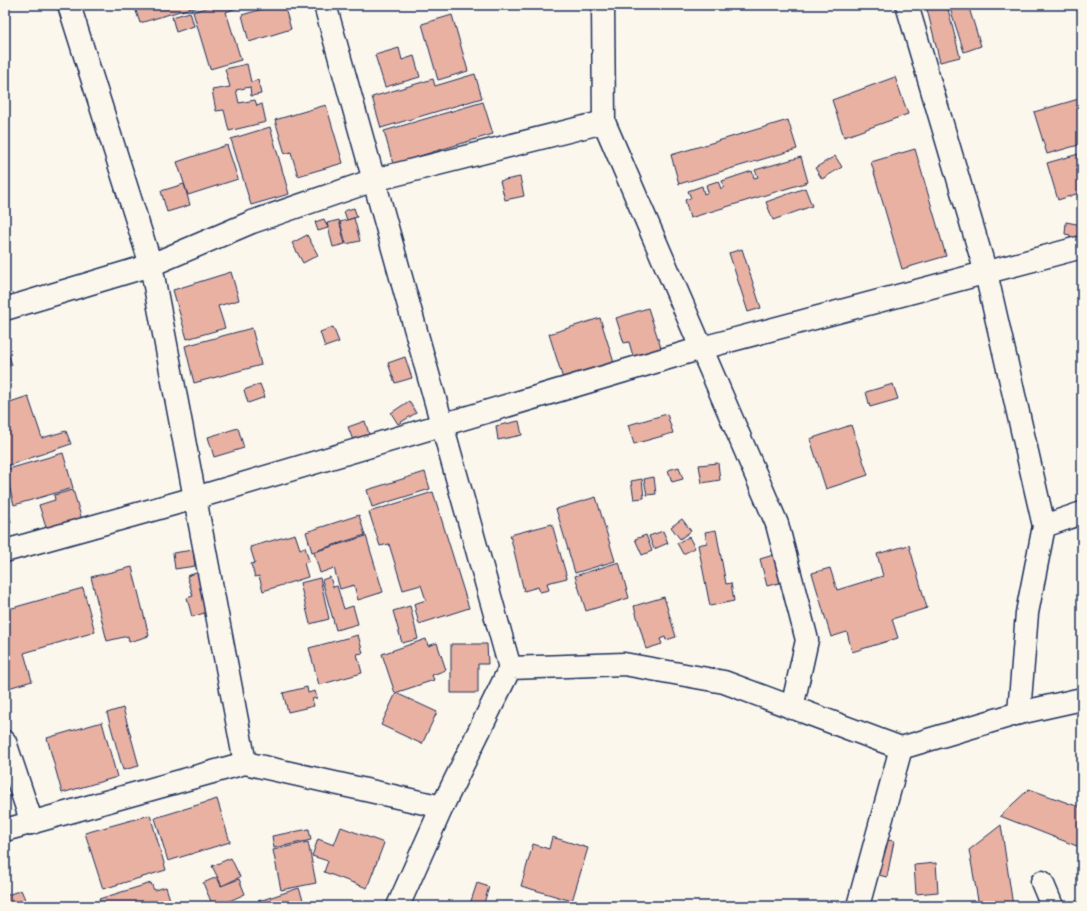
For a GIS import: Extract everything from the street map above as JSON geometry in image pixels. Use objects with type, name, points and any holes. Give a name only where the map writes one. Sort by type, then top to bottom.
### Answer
[{"type":"street","points":[[69,5],[151,265],[245,763]]},
{"type":"street","points":[[325,5],[510,668],[442,807],[398,906]]},
{"type":"street","points":[[603,5],[604,122],[777,524],[807,640],[792,708]]},
{"type":"street","points":[[906,5],[986,273],[1044,526],[1027,613],[1019,713]]},
{"type":"street","points":[[5,309],[151,265],[252,222],[374,180],[604,122]]},
{"type":"street","points":[[5,551],[195,498],[702,348],[1082,247]]},
{"type":"street","points":[[1044,526],[1082,513]]},
{"type":"street","points":[[510,668],[624,664],[724,682],[901,748],[1019,713],[1082,699]]},
{"type":"street","points":[[5,742],[32,823]]},
{"type":"street","points":[[858,906],[901,748]]},
{"type":"street","points":[[5,830],[245,763],[442,807]]},
{"type":"street","points":[[1042,882],[1052,906]]},
{"type":"building","points":[[134,5],[189,5],[190,8],[140,23]]},
{"type":"building","points":[[190,5],[205,5],[191,9]]},
{"type":"building","points":[[215,5],[244,5],[226,12],[241,60],[210,69],[193,12]]},
{"type":"building","points":[[276,5],[284,5],[291,29],[249,42],[242,15]]},
{"type":"building","points":[[926,5],[947,5],[960,57],[940,62]]},
{"type":"building","points":[[949,5],[968,5],[981,46],[964,52]]},
{"type":"building","points":[[190,12],[194,26],[176,32],[172,17]]},
{"type":"building","points":[[452,15],[468,71],[438,80],[422,24]]},
{"type":"building","points":[[399,48],[402,60],[414,56],[420,77],[385,87],[375,55]]},
{"type":"building","points":[[247,64],[251,82],[258,80],[261,94],[251,96],[250,87],[236,90],[239,103],[255,100],[257,106],[262,104],[266,122],[229,131],[224,110],[216,111],[212,90],[230,87],[225,69]]},
{"type":"building","points":[[475,74],[482,98],[381,128],[372,97],[433,79],[435,86]]},
{"type":"building","points":[[895,77],[908,114],[844,137],[832,100]]},
{"type":"building","points":[[1082,98],[1082,144],[1047,154],[1034,112]]},
{"type":"building","points":[[483,102],[493,134],[393,164],[384,131]]},
{"type":"building","points":[[326,105],[343,163],[298,176],[291,152],[285,154],[275,120]]},
{"type":"building","points":[[788,120],[797,149],[679,184],[671,155]]},
{"type":"building","points":[[270,127],[289,194],[251,205],[231,139]]},
{"type":"building","points":[[5,142],[8,164],[5,165]]},
{"type":"building","points":[[227,145],[238,179],[188,195],[177,162]]},
{"type":"building","points":[[915,149],[946,256],[902,269],[871,162]]},
{"type":"building","points":[[1082,153],[1082,192],[1058,200],[1047,163]]},
{"type":"building","points":[[835,156],[842,167],[822,179],[815,168]]},
{"type":"building","points":[[801,157],[808,182],[690,218],[685,200],[691,198],[688,191],[702,186],[704,194],[708,192],[706,185],[718,181],[721,189],[724,187],[722,181],[752,171],[754,178],[758,177],[755,170]]},
{"type":"building","points":[[520,177],[524,196],[505,200],[500,181]]},
{"type":"building","points":[[184,184],[190,205],[167,212],[161,191]]},
{"type":"building","points":[[805,188],[812,206],[773,220],[766,202]]},
{"type":"building","points":[[354,208],[357,217],[347,220],[344,211]]},
{"type":"building","points":[[354,218],[360,241],[346,244],[340,222]]},
{"type":"building","points":[[324,219],[328,228],[318,231],[315,222]]},
{"type":"building","points":[[339,220],[345,244],[333,247],[327,223]]},
{"type":"building","points":[[1066,222],[1082,225],[1081,243],[1069,241],[1070,235],[1065,234]]},
{"type":"building","points":[[307,235],[318,255],[303,263],[292,243]]},
{"type":"building","points":[[742,249],[761,308],[748,312],[729,253]]},
{"type":"building","points":[[231,272],[239,300],[218,306],[225,328],[187,339],[173,290]]},
{"type":"building","points":[[648,308],[663,354],[635,363],[629,342],[624,343],[616,318]]},
{"type":"building","points":[[600,318],[615,366],[564,382],[549,334]]},
{"type":"building","points":[[333,327],[339,342],[325,347],[320,332]]},
{"type":"building","points":[[252,328],[261,365],[194,383],[185,346]]},
{"type":"building","points":[[5,345],[12,365],[5,367]]},
{"type":"building","points":[[405,357],[412,378],[395,383],[388,363]]},
{"type":"building","points":[[260,384],[265,397],[248,403],[244,390]]},
{"type":"building","points":[[893,384],[898,399],[870,407],[866,392]]},
{"type":"building","points":[[28,396],[42,438],[66,431],[71,444],[7,466],[5,461],[5,398],[7,403]]},
{"type":"building","points":[[409,401],[416,413],[398,424],[391,413]]},
{"type":"building","points":[[667,414],[673,433],[634,444],[628,425]]},
{"type":"building","points":[[365,421],[370,437],[354,443],[348,427]]},
{"type":"building","points":[[519,421],[522,435],[498,440],[496,426]]},
{"type":"building","points":[[851,425],[868,475],[826,489],[810,439]]},
{"type":"building","points":[[238,428],[244,448],[214,457],[208,437]]},
{"type":"building","points":[[63,453],[73,488],[14,505],[5,470]]},
{"type":"building","points":[[718,463],[720,480],[702,483],[699,465]]},
{"type":"building","points":[[679,467],[683,479],[672,482],[668,470]]},
{"type":"building","points":[[425,472],[430,489],[372,507],[367,490]]},
{"type":"building","points":[[654,477],[656,494],[647,495],[644,479]]},
{"type":"building","points":[[642,479],[644,498],[634,499],[631,481]]},
{"type":"building","points":[[73,490],[83,523],[48,534],[39,505],[55,500],[54,495]]},
{"type":"building","points":[[433,492],[469,608],[419,624],[414,604],[426,600],[421,585],[403,590],[389,544],[380,546],[369,512]]},
{"type":"building","points":[[596,497],[615,561],[575,573],[556,509]]},
{"type":"building","points":[[5,501],[11,522],[5,524]]},
{"type":"building","points":[[359,515],[365,535],[312,552],[306,532]]},
{"type":"building","points":[[682,519],[691,531],[680,539],[671,527]]},
{"type":"building","points":[[552,524],[567,578],[547,583],[549,590],[540,592],[538,587],[524,591],[510,535]]},
{"type":"building","points":[[716,530],[726,584],[731,583],[734,601],[710,606],[698,545],[707,543],[705,532]]},
{"type":"building","points":[[663,531],[668,543],[654,549],[649,536]]},
{"type":"building","points":[[295,534],[300,549],[305,547],[309,561],[304,563],[308,577],[263,591],[259,576],[255,577],[251,564],[255,563],[250,547]]},
{"type":"building","points":[[646,535],[652,551],[642,555],[635,539]]},
{"type":"building","points":[[366,536],[383,592],[358,600],[354,585],[340,589],[334,568],[320,573],[314,552]]},
{"type":"building","points":[[689,537],[695,548],[683,554],[677,543]]},
{"type":"building","points":[[909,545],[927,608],[892,619],[898,638],[852,652],[847,632],[831,637],[812,573],[830,568],[837,590],[883,576],[877,554]]},
{"type":"building","points":[[193,550],[195,566],[175,569],[173,553]]},
{"type":"building","points":[[780,553],[787,581],[767,586],[760,559]]},
{"type":"building","points":[[619,562],[629,598],[586,611],[575,576]]},
{"type":"building","points":[[132,567],[149,636],[129,642],[128,636],[107,641],[91,577]]},
{"type":"building","points":[[199,572],[210,611],[192,617],[187,598],[193,596],[187,576]]},
{"type":"building","points":[[330,577],[333,587],[337,586],[344,609],[353,606],[358,624],[336,630],[322,580]]},
{"type":"building","points":[[320,578],[329,619],[310,624],[300,583]]},
{"type":"building","points":[[83,588],[95,632],[24,653],[32,681],[5,689],[5,610]]},
{"type":"building","points":[[664,597],[676,637],[666,640],[665,637],[660,639],[662,644],[646,649],[634,606]]},
{"type":"building","points":[[410,606],[418,639],[402,643],[393,611]]},
{"type":"building","points":[[358,635],[363,653],[357,654],[362,673],[319,685],[309,648]]},
{"type":"building","points":[[426,639],[428,646],[437,643],[446,670],[432,675],[434,680],[395,693],[382,654]]},
{"type":"building","points":[[451,644],[487,644],[488,664],[478,664],[478,693],[451,693]]},
{"type":"building","points":[[307,687],[308,693],[315,691],[317,698],[312,699],[314,706],[288,712],[283,693]]},
{"type":"building","points":[[396,693],[437,712],[422,744],[381,725]]},
{"type":"building","points":[[123,708],[139,766],[123,770],[107,713]]},
{"type":"building","points":[[102,722],[117,777],[62,793],[47,738]]},
{"type":"building","points":[[1029,789],[1082,808],[1082,848],[1000,816]]},
{"type":"building","points":[[217,799],[230,842],[168,861],[155,818]]},
{"type":"building","points":[[150,815],[166,870],[103,889],[85,833]]},
{"type":"building","points":[[1001,825],[1013,906],[979,906],[969,850]]},
{"type":"building","points":[[341,827],[384,843],[367,888],[324,872],[328,861],[312,856],[318,839],[334,845]]},
{"type":"building","points":[[309,829],[311,840],[274,848],[272,836]]},
{"type":"building","points":[[552,837],[588,848],[572,901],[521,886],[533,844],[549,849]]},
{"type":"building","points":[[881,839],[894,841],[887,877],[874,874]]},
{"type":"building","points":[[308,842],[316,883],[281,890],[273,850]]},
{"type":"building","points":[[231,858],[240,877],[222,886],[212,866]]},
{"type":"building","points":[[936,863],[938,892],[916,894],[914,865]]},
{"type":"building","points":[[217,877],[221,886],[239,879],[245,894],[225,903],[226,906],[213,906],[203,883]]},
{"type":"building","points":[[151,883],[154,890],[166,887],[172,906],[102,906],[99,899]]},
{"type":"building","points":[[477,883],[489,887],[483,906],[470,904]]},
{"type":"building","points":[[299,888],[304,903],[295,906],[257,906],[256,902]]},
{"type":"building","points":[[21,890],[28,906],[5,906],[5,896]]},
{"type":"building","points":[[254,901],[256,906],[245,906],[245,904]]},
{"type":"building","points":[[312,902],[313,906],[299,906]]},
{"type":"building","points":[[712,904],[713,906],[691,906]]}]
